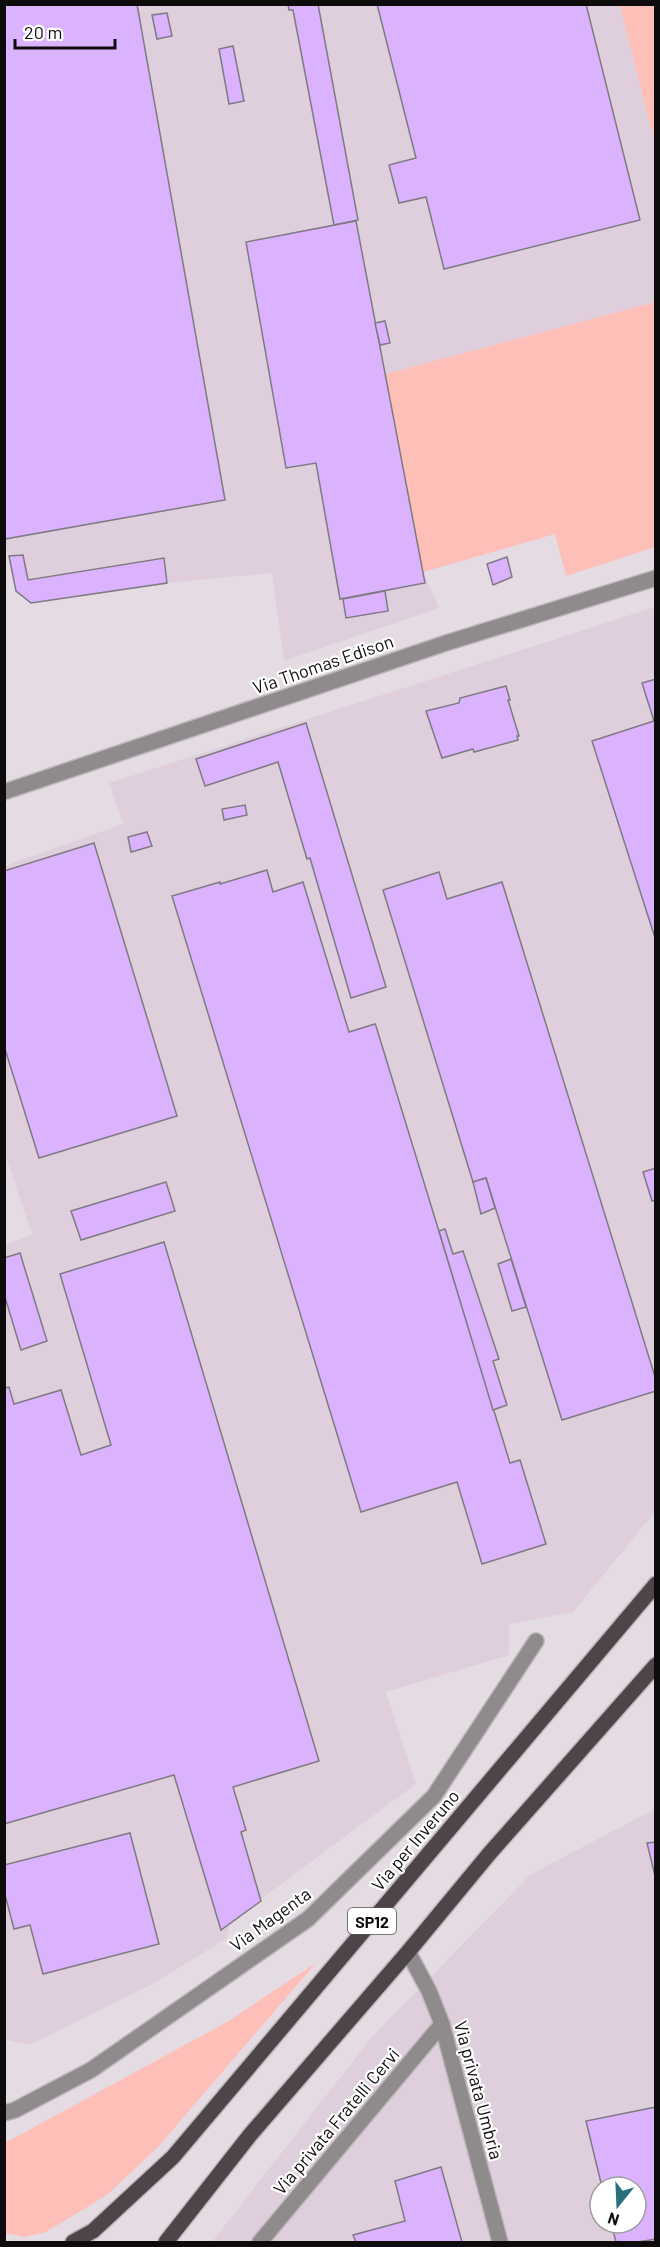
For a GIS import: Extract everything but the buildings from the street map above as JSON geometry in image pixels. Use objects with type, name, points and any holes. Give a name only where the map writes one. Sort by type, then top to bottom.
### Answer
[{"type":"main road","name":"Via per Inveruno","points":[[73,2242],[93,2231],[173,2157],[656,1584]]},
{"type":"main road","name":"SP12","points":[[166,2242],[250,2135],[489,1854],[656,1665]]},
{"type":"street","name":"Via Thomas Edison","points":[[4,792],[446,643],[656,578]]},
{"type":"street","name":"Via Magenta","points":[[8,2114],[91,2070],[308,1918],[434,1796],[536,1641]]},
{"type":"street","name":"Via privata Umbria","points":[[408,1952],[429,1991],[442,2025],[500,2242]]},
{"type":"street","name":"Via privata Fratelli Cervi","points":[[260,2242],[442,2025]]},
{"type":"shaded area","points":[[4,5],[620,5],[655,144],[655,302],[385,374],[423,572],[439,608],[284,661],[272,573],[167,583],[31,603],[16,591],[4,537]]},
{"type":"shaded area","points":[[620,5],[655,5],[655,144]]},
{"type":"shaded area","points":[[655,302],[655,547],[566,576],[555,534],[423,572],[385,374]]},
{"type":"shaded area","points":[[655,607],[655,1512],[573,1612],[509,1624],[509,1655],[386,1692],[416,1784],[230,1922],[227,1938],[155,1983],[29,2045],[4,2039],[4,1245],[32,1235],[5,1153],[4,866],[123,824],[109,783]]},
{"type":"shaded area","points":[[655,1809],[655,2242],[212,2242],[371,2038],[531,1874]]},
{"type":"shaded area","points":[[316,1963],[158,2147],[107,2195],[46,2232],[24,2237],[5,2233],[5,2143],[227,2022]]}]
